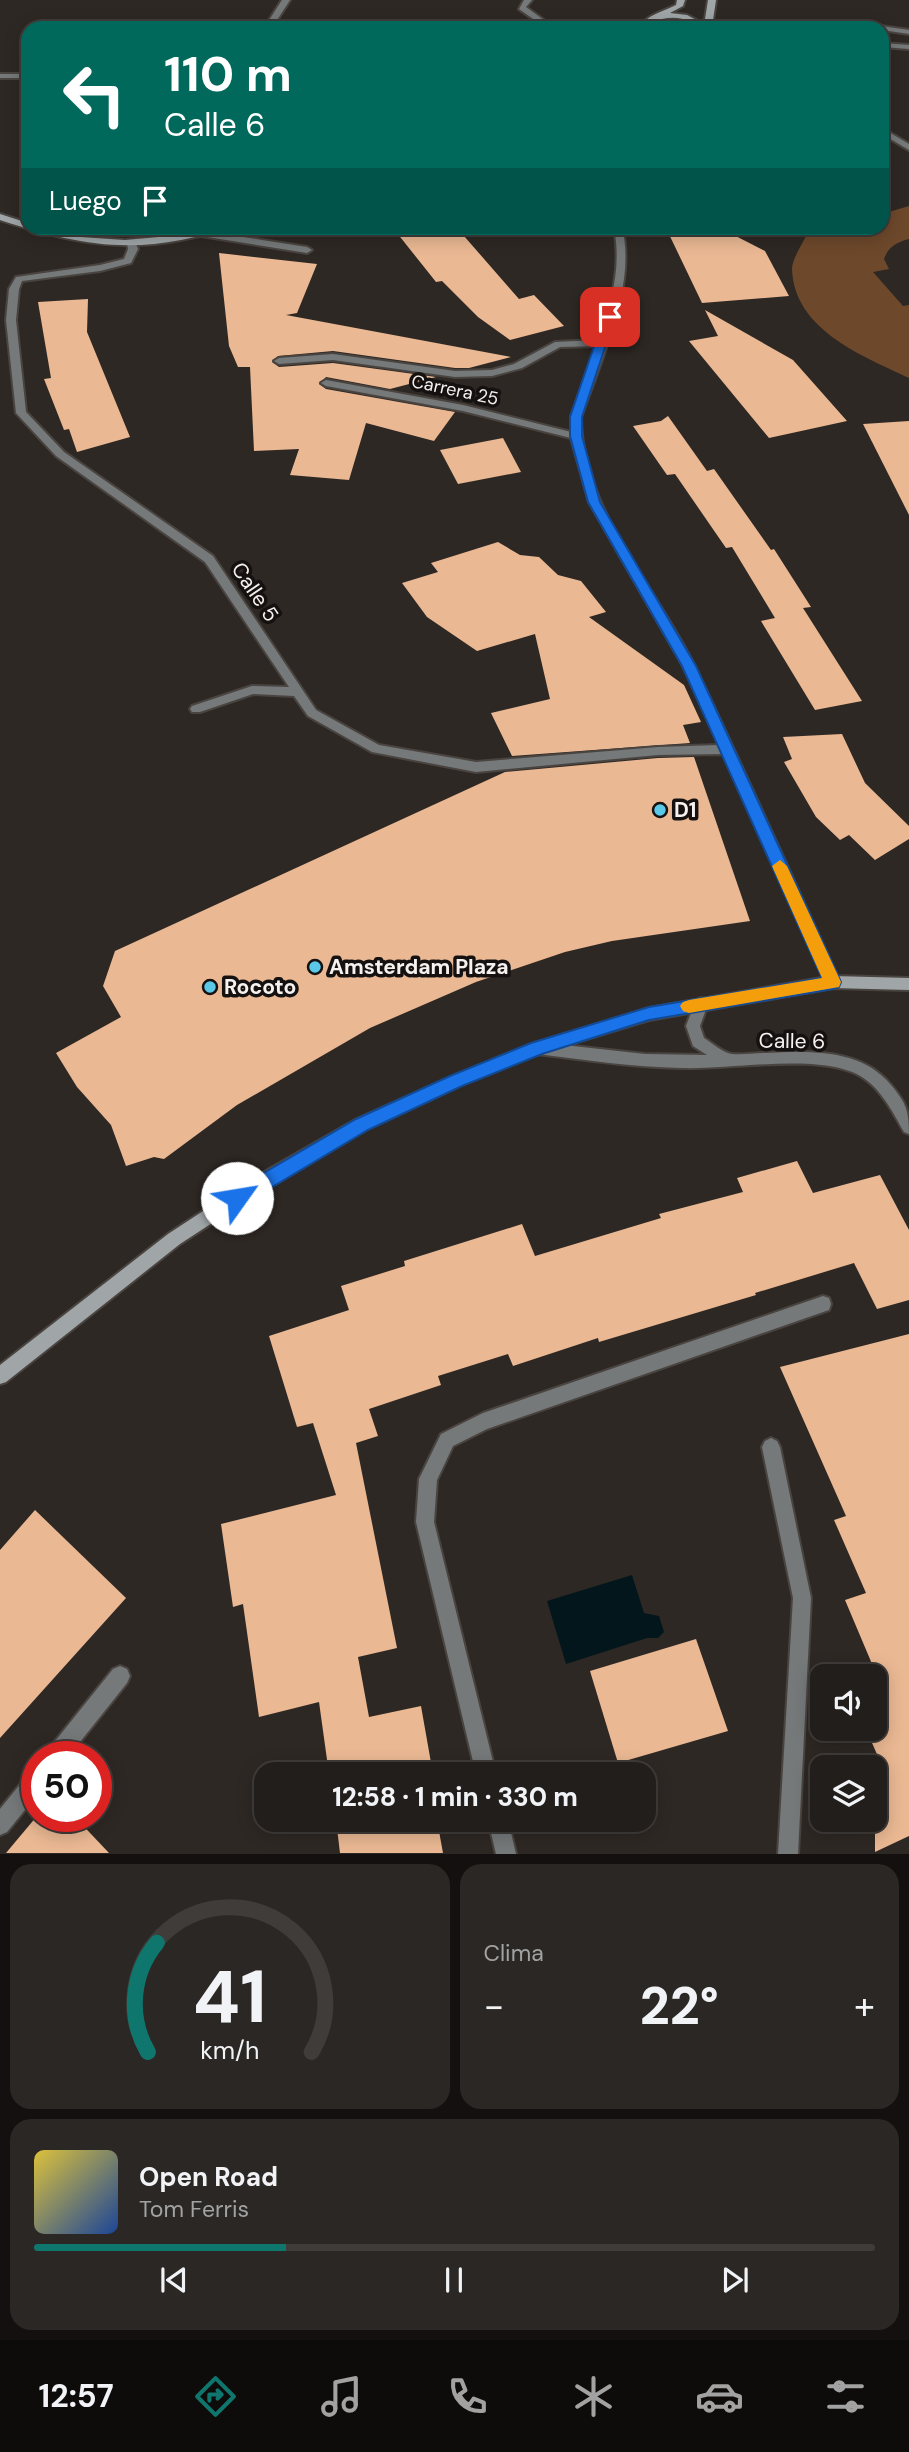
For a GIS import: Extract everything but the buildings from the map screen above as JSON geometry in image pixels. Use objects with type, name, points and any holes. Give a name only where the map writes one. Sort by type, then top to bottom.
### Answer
[{"type":"street","points":[[272,21],[286,0]]},
{"type":"street","points":[[528,0],[522,7],[541,21]]},
{"type":"street","points":[[645,21],[672,10],[681,0]]},
{"type":"street","points":[[708,21],[712,0]]},
{"type":"street","points":[[649,21],[652,18],[684,17],[691,21]]},
{"type":"street","points":[[889,29],[909,32]]},
{"type":"street","points":[[905,46],[909,53]]},
{"type":"street","points":[[0,76],[21,76]]},
{"type":"street","points":[[889,135],[909,148]]},
{"type":"street","points":[[0,217],[21,224]]},
{"type":"street","points":[[55,235],[80,241],[132,243],[185,235]]},
{"type":"street","points":[[61,235],[113,240],[174,235]]},
{"type":"street","points":[[211,235],[307,250]]},
{"type":"street","points":[[620,235],[619,292],[576,417],[576,436],[594,502],[689,666],[833,982]]},
{"type":"street","name":"Calle 5","points":[[132,243],[133,249],[128,261],[100,268],[19,279],[13,289],[11,320],[21,413],[60,454],[209,559],[312,713],[376,749],[476,767],[658,751],[726,749]]},
{"type":"street","points":[[279,361],[333,357],[455,374],[492,373],[518,366],[558,344],[600,343]]},
{"type":"street","name":"Carrera 25","points":[[326,383],[463,408],[576,436]]},
{"type":"street","points":[[196,709],[252,690],[299,692]]},
{"type":"street","points":[[0,1377],[174,1240],[258,1184],[362,1124],[456,1081],[537,1048],[649,1014],[833,982],[909,984]]},
{"type":"street","name":"Calle 6","points":[[701,1004],[693,1026],[698,1042],[729,1062]]},
{"type":"street","name":"Calle 6","points":[[537,1048],[682,1062],[810,1059],[842,1063],[866,1071],[887,1090],[909,1127]]},
{"type":"street","points":[[483,1762],[425,1522],[428,1479],[447,1440],[483,1422],[823,1304]]},
{"type":"street","points":[[771,1447],[802,1598],[788,1853]]},
{"type":"street","points":[[68,1741],[120,1676]]},
{"type":"street","points":[[0,1825],[21,1799]]},
{"type":"street","points":[[501,1832],[506,1853]]},
{"type":"shaded area","points":[[909,206],[909,239],[897,243],[888,251],[884,259],[889,269],[873,272],[903,306],[909,305],[909,378],[852,350],[818,324],[805,309],[796,290],[792,269],[806,235],[889,235],[889,212]]},
{"type":"water","points":[[632,1575],[644,1613],[659,1616],[664,1632],[658,1638],[647,1638],[566,1664],[547,1601]]},
{"type":"slow traffic","points":[[689,1006],[833,982],[780,866]]},
{"type":"place","name":"D1","points":[[660,810]]},
{"type":"place","name":"Amsterdam Plaza","points":[[315,967]]},
{"type":"place","name":"Rocoto","points":[[210,987]]},
{"type":"route","points":[[237,1198],[362,1124],[537,1048],[649,1014],[833,982],[689,666],[594,502],[576,436],[576,417],[610,317]]}]
